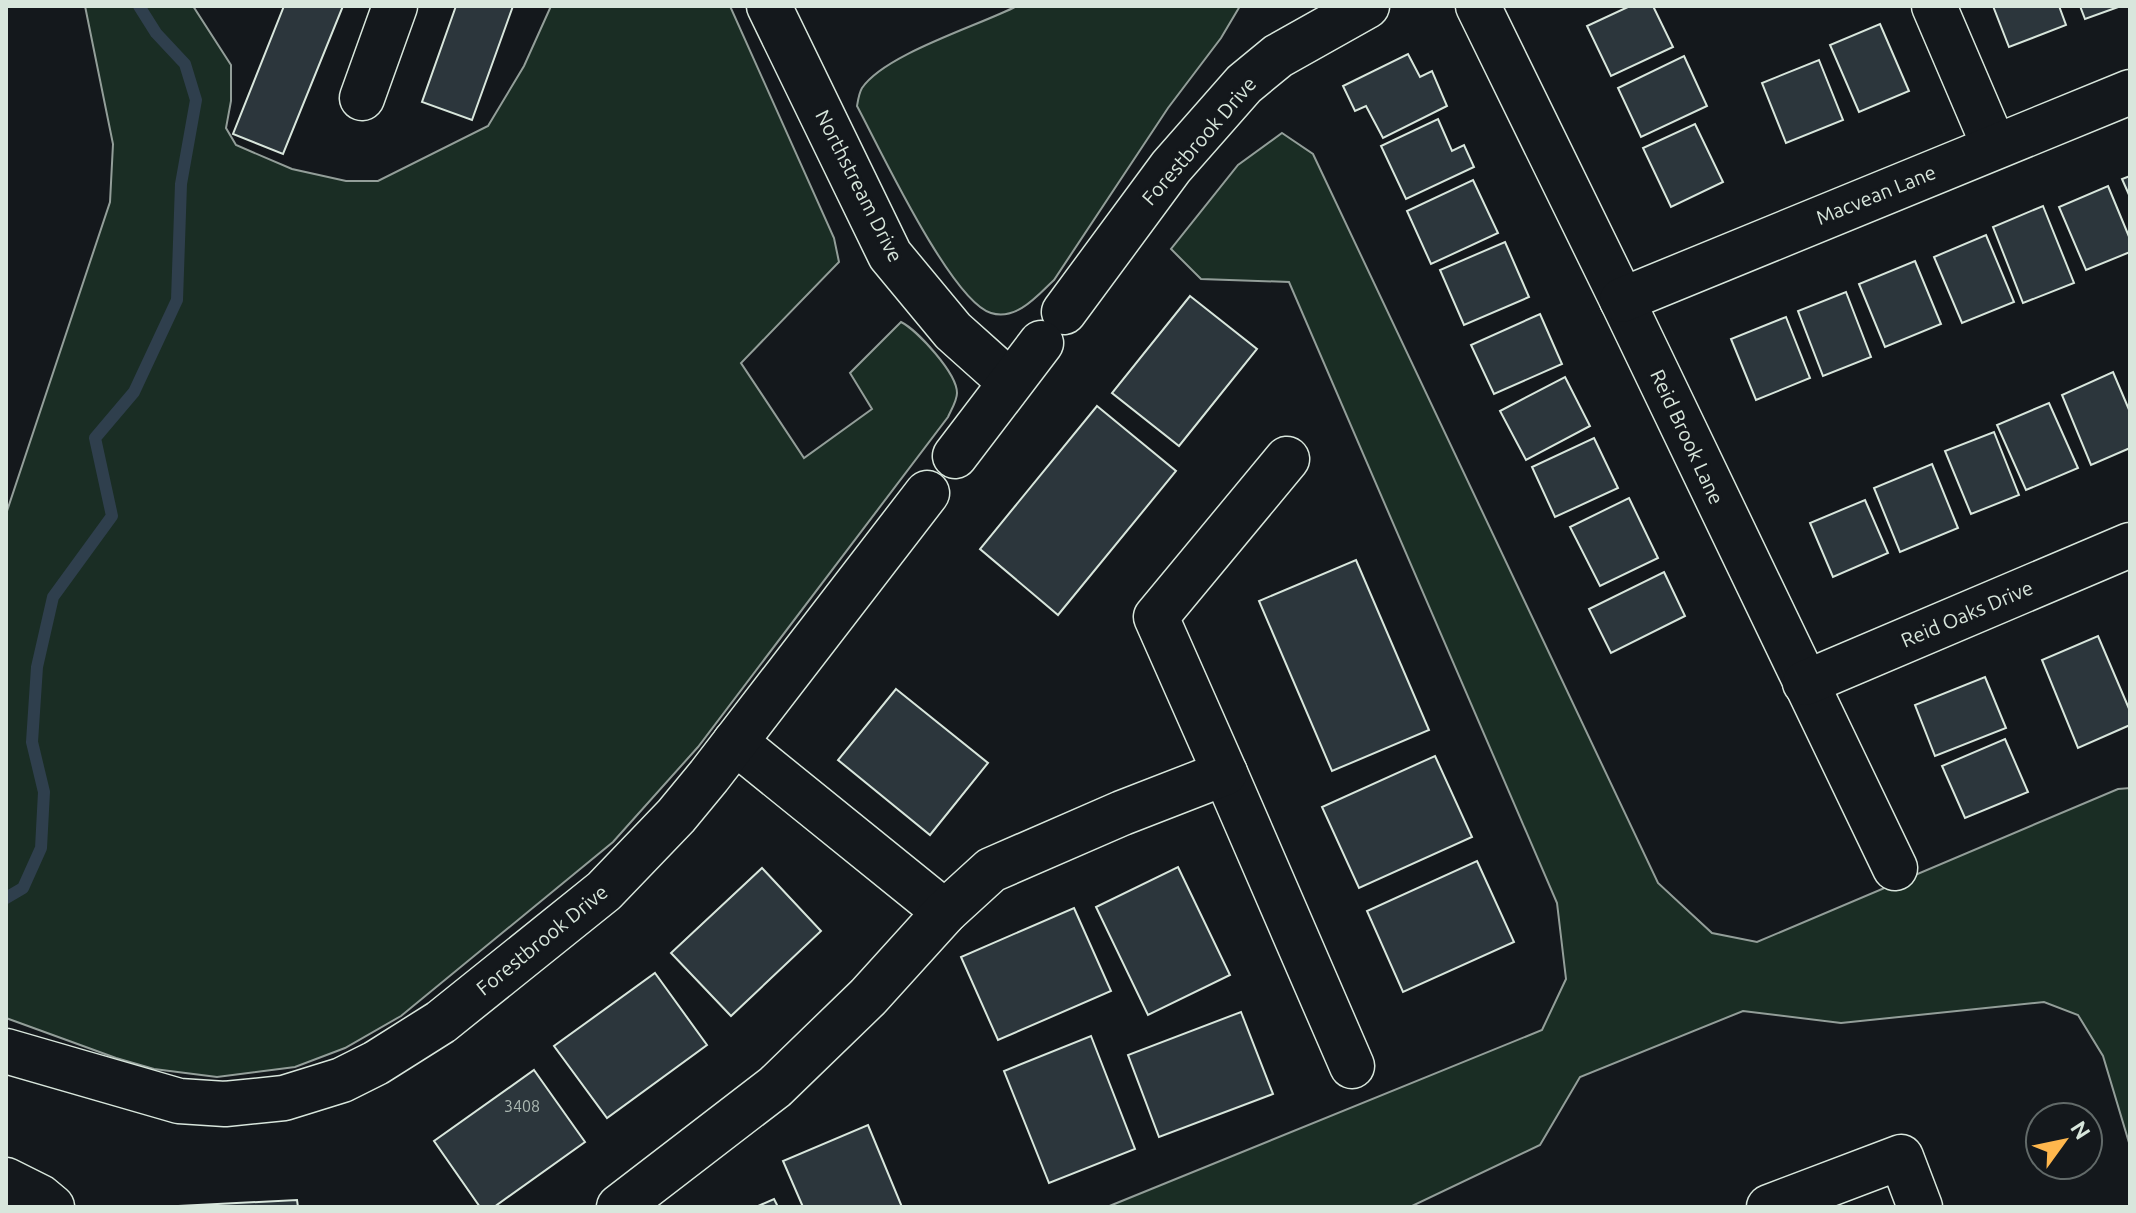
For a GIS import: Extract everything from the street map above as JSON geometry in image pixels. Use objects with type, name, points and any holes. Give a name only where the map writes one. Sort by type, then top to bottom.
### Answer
[{"type":"street","points":[[362,98],[395,6]]},
{"type":"street","name":"Northstream Drive","points":[[769,6],[890,255],[953,331],[1010,382]]},
{"type":"street","name":"Forestbrook Drive","points":[[955,456],[1171,167],[1244,84],[1278,56],[1367,6]]},
{"type":"street","name":"Reid Brook Lane","points":[[1478,6],[1895,868]]},
{"type":"street","points":[[1934,6],[1994,146]]},
{"type":"street","name":"Macvean Lane","points":[[1622,300],[2130,92]]},
{"type":"street","points":[[1287,459],[1156,617],[1352,1066]]},
{"type":"street","name":"Forestbrook Drive","points":[[6,1051],[179,1101],[225,1104],[284,1098],[342,1080],[376,1063],[441,1022],[604,891],[676,816],[927,493]]},
{"type":"street","name":"Reid Oaks Drive","points":[[1805,683],[2130,545]]},
{"type":"street","points":[[735,742],[945,912]]},
{"type":"street","points":[[619,1207],[775,1087],[868,997],[945,912],[991,870],[1122,813],[1225,773]]},
{"type":"street","points":[[1769,1207],[1901,1157],[1920,1207]]},
{"type":"street","points":[[6,1180],[40,1197],[52,1207]]},
{"type":"green space","points":[[85,6],[193,6],[231,65],[231,101],[226,128],[236,145],[292,169],[346,181],[378,181],[488,126],[524,66],[551,6],[730,6],[834,238],[839,262],[741,363],[804,458],[872,409],[850,373],[901,322],[935,353],[950,375],[957,393],[948,417],[698,747],[613,842],[401,1016],[345,1048],[295,1067],[217,1077],[154,1069],[6,1018],[6,514],[110,202],[113,144]]},
{"type":"green space","points":[[1017,6],[1240,6],[1054,280],[1026,305],[1001,314],[991,313],[975,302],[956,281],[917,220],[857,106],[862,88],[890,64]]},
{"type":"green space","points":[[1282,133],[1313,154],[1658,883],[1712,933],[1757,942],[2118,789],[2130,788],[2130,1146],[2103,1056],[2078,1015],[2044,1002],[1841,1023],[1743,1011],[1580,1077],[1540,1145],[1410,1207],[1107,1207],[1542,1030],[1566,979],[1557,903],[1289,282],[1201,279],[1171,249],[1238,165]]},
{"type":"building","points":[[284,6],[343,6],[283,154],[233,134]]},
{"type":"building","points":[[456,6],[513,6],[472,120],[422,102]]},
{"type":"building","points":[[1630,6],[1653,6],[1673,47],[1611,76],[1587,26]]},
{"type":"building","points":[[1993,6],[2059,6],[2066,25],[2009,47]]},
{"type":"building","points":[[2080,6],[2121,6],[2085,19]]},
{"type":"building","points":[[1880,24],[1909,91],[1859,112],[1830,45]]},
{"type":"building","points":[[1408,54],[1420,77],[1432,71],[1447,106],[1383,138],[1366,106],[1355,111],[1343,86]]},
{"type":"building","points":[[1684,56],[1707,106],[1641,137],[1618,88]]},
{"type":"building","points":[[1819,60],[1843,120],[1786,143],[1762,83]]},
{"type":"building","points":[[1438,119],[1452,151],[1464,145],[1474,167],[1406,199],[1381,146]]},
{"type":"building","points":[[1695,124],[1723,182],[1671,207],[1643,148]]},
{"type":"building","points":[[2130,176],[2130,197],[2122,179]]},
{"type":"building","points":[[1473,180],[1498,233],[1431,264],[1407,211]]},
{"type":"building","points":[[2108,186],[2130,239],[2130,252],[2086,270],[2059,207]]},
{"type":"building","points":[[2043,206],[2074,283],[2023,303],[1993,227]]},
{"type":"building","points":[[1986,235],[2014,302],[1962,323],[1934,257]]},
{"type":"building","points":[[1505,242],[1529,297],[1464,325],[1440,270]]},
{"type":"building","points":[[1915,261],[1941,324],[1885,347],[1859,284]]},
{"type":"building","points":[[1846,292],[1871,357],[1823,376],[1798,311]]},
{"type":"building","points":[[1190,296],[1257,349],[1179,446],[1112,393]]},
{"type":"building","points":[[1540,314],[1562,364],[1494,394],[1471,345]]},
{"type":"building","points":[[1786,317],[1810,378],[1756,400],[1731,339]]},
{"type":"building","points":[[2113,372],[2130,412],[2130,448],[2091,465],[2062,395]]},
{"type":"building","points":[[1565,377],[1590,426],[1526,460],[1500,411]]},
{"type":"building","points":[[2049,403],[2078,468],[2026,490],[1997,425]]},
{"type":"building","points":[[1097,406],[1176,471],[1058,615],[980,549]]},
{"type":"building","points":[[1994,432],[2019,495],[1971,514],[1945,451]]},
{"type":"building","points":[[1594,438],[1618,488],[1555,517],[1532,467]]},
{"type":"building","points":[[1932,464],[1958,528],[1900,552],[1874,488]]},
{"type":"building","points":[[1629,498],[1658,558],[1600,586],[1570,527]]},
{"type":"building","points":[[1865,500],[1888,553],[1833,577],[1810,523]]},
{"type":"building","points":[[1356,560],[1429,730],[1332,771],[1259,601]]},
{"type":"building","points":[[1664,572],[1685,616],[1611,653],[1589,609]]},
{"type":"building","points":[[2098,636],[2130,711],[2130,725],[2078,748],[2042,660]]},
{"type":"building","points":[[1985,677],[2006,728],[1935,756],[1915,705]]},
{"type":"building","points":[[896,689],[988,763],[930,835],[838,760]]},
{"type":"building","points":[[2005,739],[2028,792],[1965,818],[1942,766]]},
{"type":"building","points":[[1435,756],[1472,837],[1359,888],[1322,807]]},
{"type":"building","points":[[1477,861],[1514,942],[1403,992],[1367,911]]},
{"type":"building","points":[[1178,867],[1230,975],[1148,1015],[1096,907]]},
{"type":"building","points":[[762,868],[821,931],[731,1016],[671,953]]},
{"type":"building","points":[[1074,908],[1111,991],[998,1040],[961,957]]},
{"type":"building","points":[[655,973],[707,1045],[607,1118],[554,1046]]},
{"type":"building","points":[[1241,1012],[1273,1094],[1159,1137],[1128,1055]]},
{"type":"building","points":[[1091,1036],[1135,1149],[1049,1183],[1004,1071]]},
{"type":"building","points":[[534,1070],[585,1142],[494,1207],[480,1207],[434,1141]]},
{"type":"building","points":[[868,1125],[902,1207],[803,1207],[783,1161]]},
{"type":"building","points":[[774,1199],[778,1207],[756,1207]]},
{"type":"building","points":[[297,1200],[298,1207],[179,1207],[179,1206]]},
{"type":"waterway","points":[[6,898],[23,888],[41,848],[44,792],[32,742],[37,667],[53,597],[112,516],[95,438],[134,392],[177,300],[181,184],[196,100],[185,64],[156,33],[139,6]]}]
